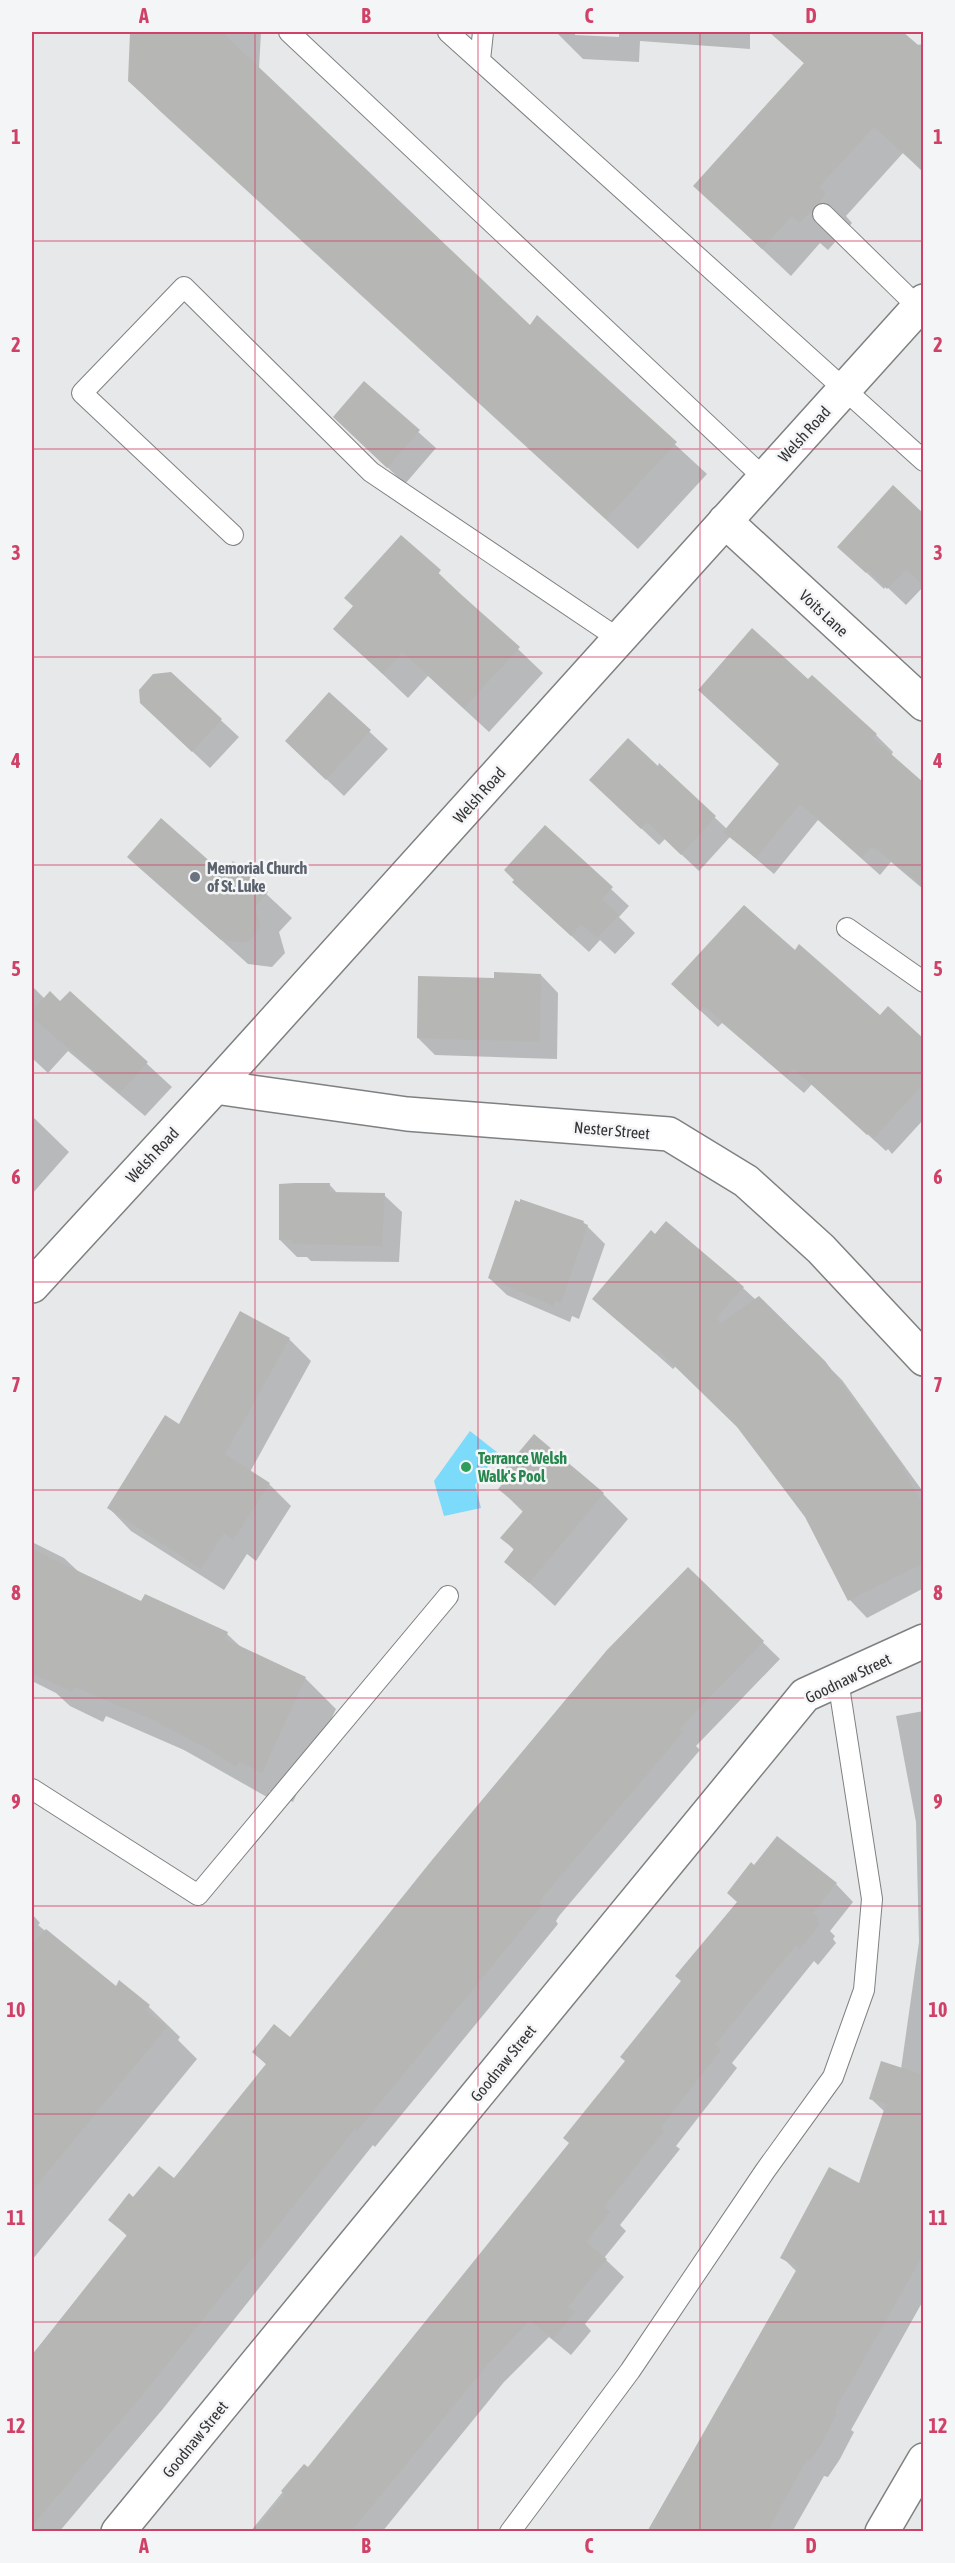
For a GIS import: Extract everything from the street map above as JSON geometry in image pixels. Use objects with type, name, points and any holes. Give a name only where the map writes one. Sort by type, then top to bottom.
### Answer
[{"type":"street","name":"Welsh Road","points":[[32,1286],[215,1087],[921,304]]},
{"type":"street","name":"Voits Lane","points":[[726,521],[924,704]]},
{"type":"street","name":"Nester Street","points":[[215,1087],[406,1114],[669,1134],[746,1181],[821,1248],[924,1359]]},
{"type":"street","name":"Goodnaw Street","points":[[118,2532],[805,1695],[924,1641]]},
{"type":"street","points":[[882,2532],[924,2460]]},
{"type":"lane","points":[[289,32],[764,478]]},
{"type":"lane","points":[[448,32],[924,461]]},
{"type":"lane","points":[[480,60],[483,32]]},
{"type":"lane","points":[[823,214],[921,304]]},
{"type":"lane","points":[[233,535],[82,393],[184,287],[371,471],[619,639]]},
{"type":"lane","points":[[847,928],[924,982]]},
{"type":"lane","points":[[32,1789],[198,1895],[448,1596]]},
{"type":"lane","points":[[510,2532],[630,2371],[765,2171],[833,2078],[864,1990],[872,1899],[838,1680]]},
{"type":"water","name":"Terrance Welsh Walk's Pool","points":[[470,1431],[498,1453],[475,1485],[481,1508],[444,1516],[434,1481]]},
{"type":"building","points":[[130,32],[222,32],[530,325],[537,315],[677,442],[606,519],[128,81]]},
{"type":"building","points":[[770,32],[903,32],[924,50],[924,172],[874,127],[819,187],[826,194],[800,223],[792,216],[762,249],[693,186],[804,63]]},
{"type":"building","points":[[364,381],[420,430],[387,468],[333,417]]},
{"type":"building","points":[[893,485],[924,514],[924,586],[906,569],[887,589],[868,570],[866,573],[837,547]]},
{"type":"building","points":[[401,535],[441,570],[438,574],[520,647],[464,708],[402,652],[383,674],[333,629],[353,606],[344,598]]},
{"type":"building","points":[[752,628],[808,679],[812,675],[877,734],[873,738],[924,783],[924,887],[872,846],[862,858],[800,804],[756,858],[723,832],[779,764],[698,690]]},
{"type":"building","points":[[171,672],[222,719],[192,752],[140,703],[139,690],[153,674]]},
{"type":"building","points":[[329,692],[371,730],[326,780],[285,741]]},
{"type":"building","points":[[628,738],[658,766],[659,763],[716,816],[681,855],[647,822],[641,829],[589,780]]},
{"type":"building","name":"Memorial Church of St. Luke","points":[[161,818],[223,873],[233,861],[268,892],[255,907],[261,927],[247,943],[221,940],[127,857]]},
{"type":"building","points":[[545,825],[613,887],[602,899],[619,915],[597,938],[581,924],[571,936],[512,882],[514,880],[504,870]]},
{"type":"building","points":[[744,905],[795,950],[799,944],[880,1015],[888,1006],[924,1039],[924,1083],[874,1138],[869,1133],[867,1135],[793,1068],[786,1077],[704,1006],[700,1011],[671,984]]},
{"type":"building","points":[[494,972],[541,974],[540,1042],[417,1038],[418,976],[494,978]]},
{"type":"building","points":[[50,991],[60,1001],[70,991],[148,1062],[120,1093],[32,1017],[32,1011]]},
{"type":"building","points":[[330,1183],[329,1192],[385,1193],[382,1246],[292,1244],[292,1240],[279,1240],[279,1184]]},
{"type":"building","points":[[520,1199],[584,1221],[583,1223],[588,1225],[561,1303],[555,1300],[553,1306],[488,1278],[515,1200],[520,1202]]},
{"type":"building","points":[[666,1221],[744,1287],[716,1318],[721,1323],[759,1296],[825,1361],[900,1462],[924,1508],[924,1563],[848,1601],[805,1517],[737,1427],[658,1350],[655,1353],[592,1299],[651,1230],[655,1234]]},
{"type":"building","points":[[240,1311],[290,1338],[225,1454],[270,1483],[233,1540],[224,1533],[201,1569],[107,1508],[165,1415],[179,1424]]},
{"type":"building","points":[[534,1434],[604,1493],[529,1583],[504,1562],[514,1549],[500,1538],[524,1510],[498,1489],[510,1476],[503,1471]]},
{"type":"building","points":[[32,1549],[141,1601],[145,1594],[228,1632],[225,1639],[306,1677],[262,1773],[239,1761],[236,1767],[210,1750],[151,1719],[75,1687],[72,1692],[32,1673]]},
{"type":"building","points":[[688,1567],[764,1641],[679,1729],[684,1731],[542,1898],[539,1904],[542,1905],[357,2131],[355,2129],[145,2392],[32,2526],[32,2355],[127,2235],[108,2220],[129,2193],[133,2197],[159,2166],[174,2178],[266,2064],[252,2052],[274,2024],[290,2037],[432,1860],[607,1650]]},
{"type":"building","points":[[777,1836],[837,1883],[813,1913],[819,1917],[816,1921],[820,1924],[800,1949],[796,1945],[715,2045],[721,2050],[660,2128],[664,2131],[604,2207],[610,2212],[586,2242],[607,2259],[568,2307],[575,2312],[553,2339],[530,2320],[487,2365],[351,2532],[253,2532],[285,2494],[281,2491],[304,2464],[308,2467],[569,2143],[563,2138],[625,2061],[620,2057],[681,1981],[675,1976],[737,1902],[727,1893],[751,1862],[754,1865]]},
{"type":"building","points":[[46,1929],[116,1986],[119,1980],[150,2005],[146,2010],[167,2027],[32,2191],[32,1945]]},
{"type":"building","points":[[881,2061],[924,2075],[924,2253],[834,2412],[837,2414],[823,2441],[810,2461],[807,2459],[767,2532],[647,2532],[798,2267],[780,2258],[829,2167],[859,2183],[886,2104],[869,2099]]},
{"type":"place","name":"Memorial Church of St. Luke","points":[[195,877]]},
{"type":"place","name":"Terrance Welsh Walk's Pool","points":[[466,1467]]}]
